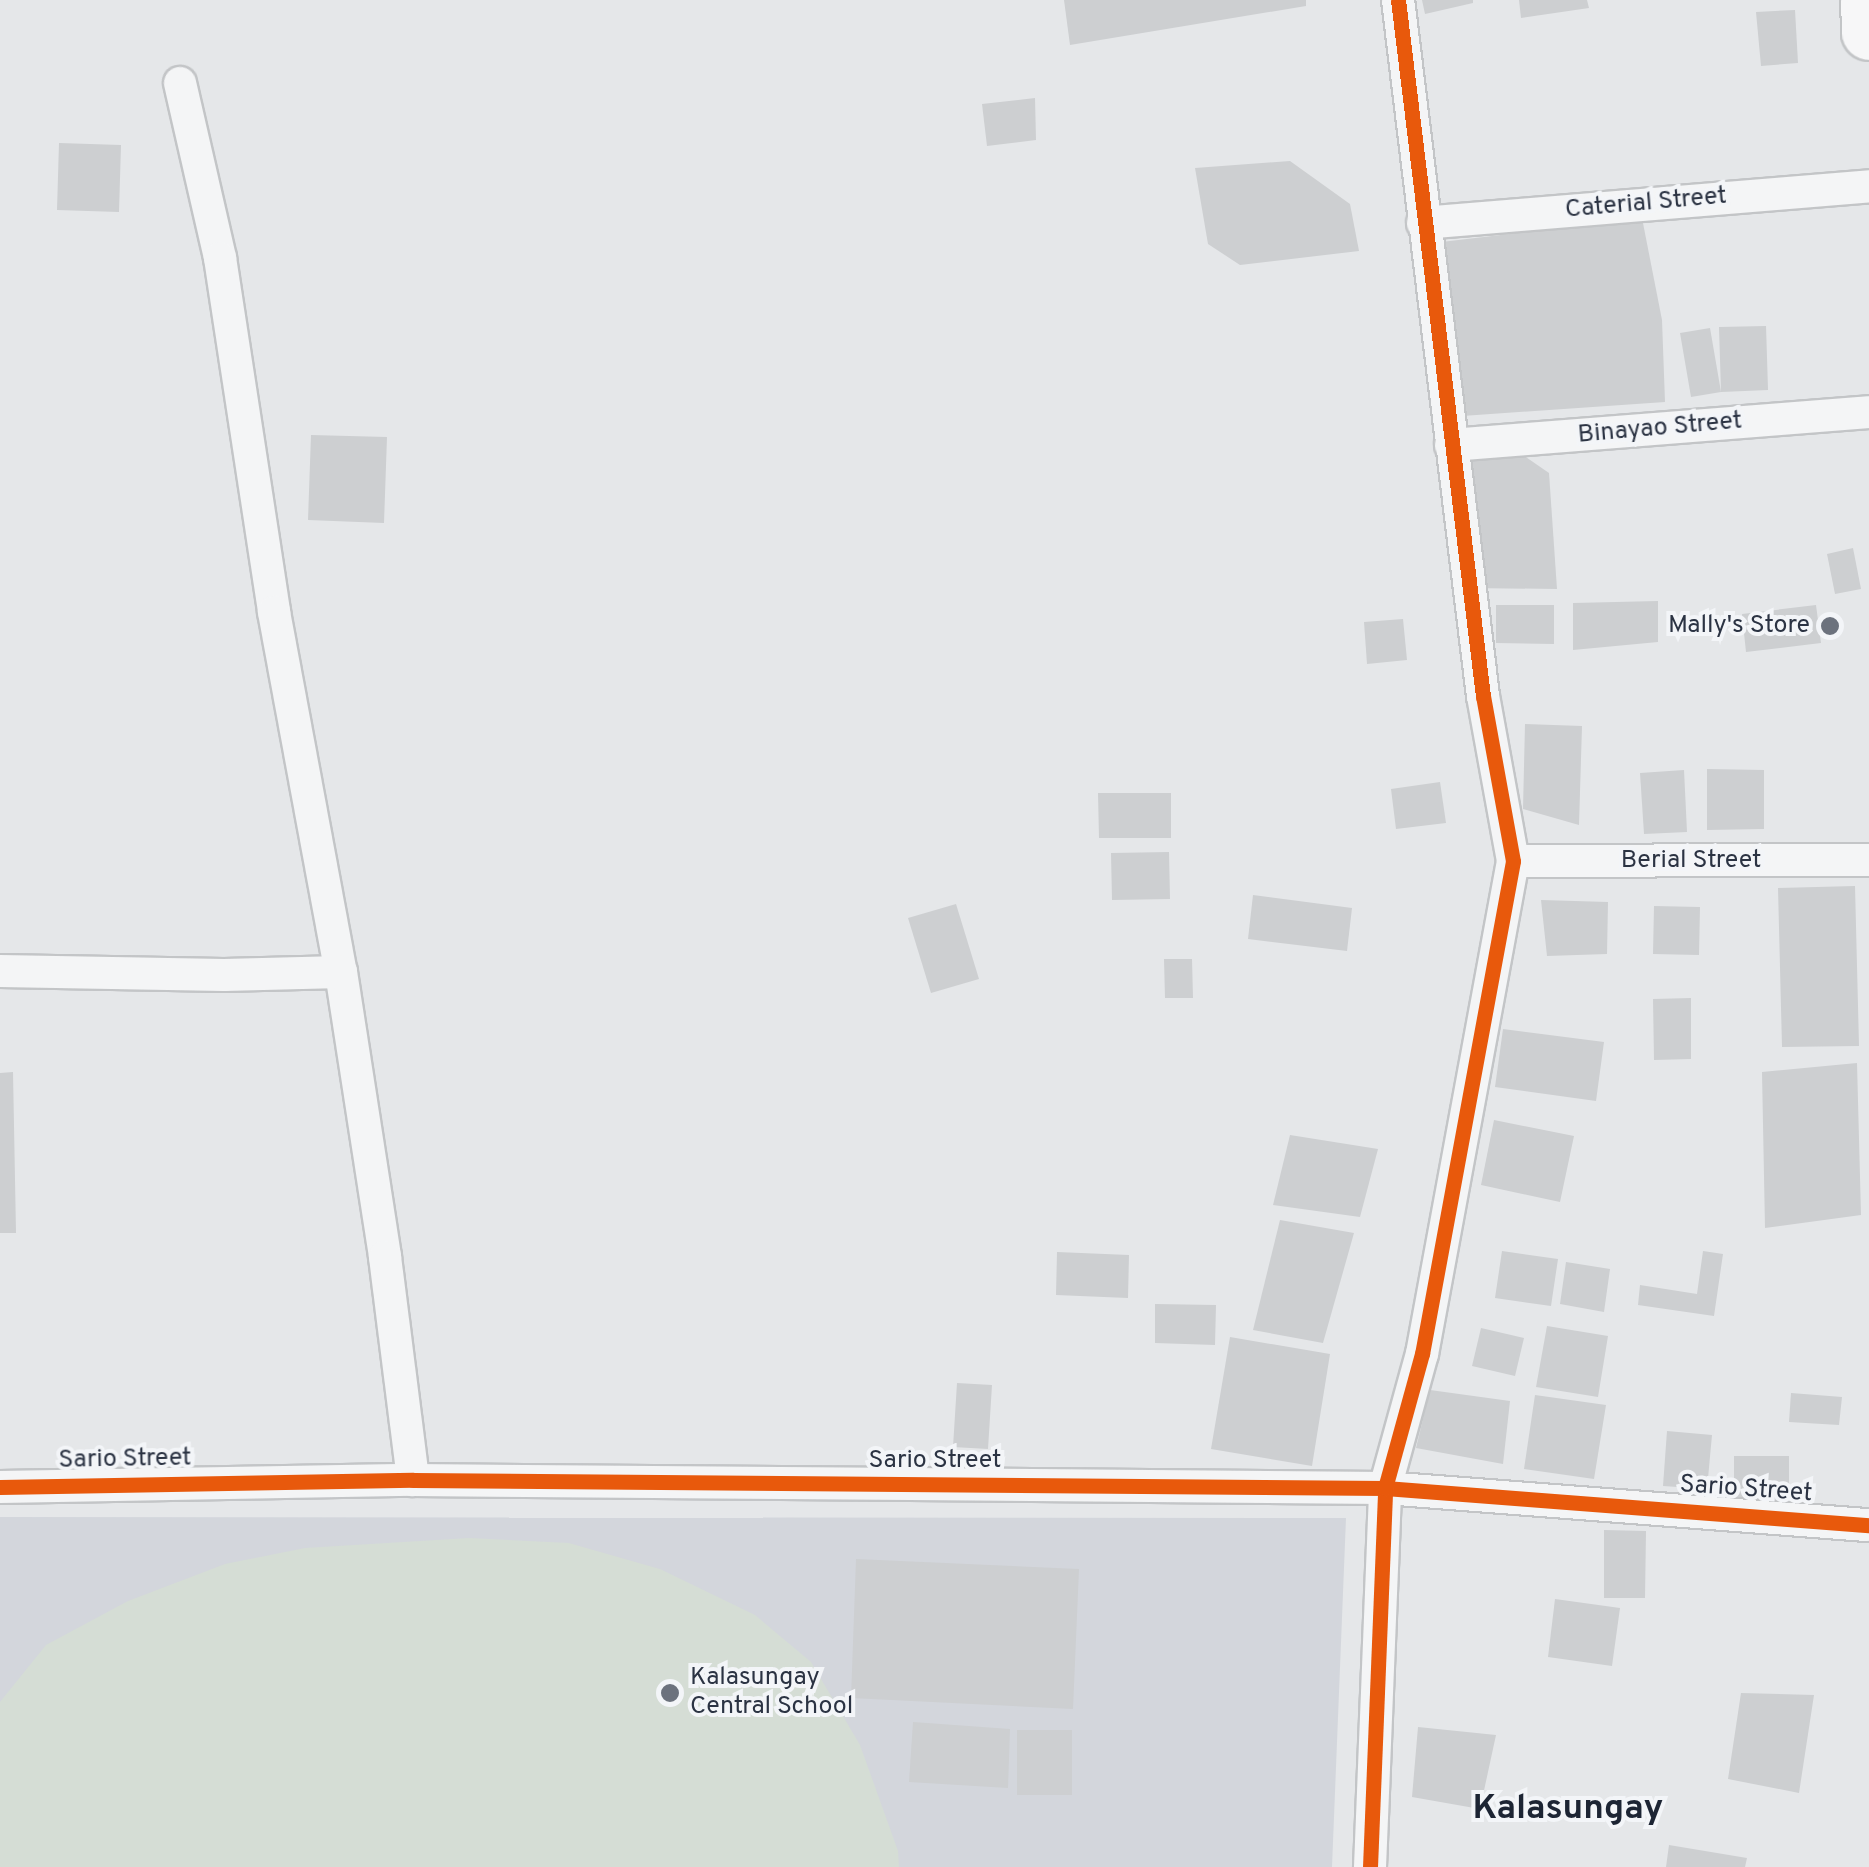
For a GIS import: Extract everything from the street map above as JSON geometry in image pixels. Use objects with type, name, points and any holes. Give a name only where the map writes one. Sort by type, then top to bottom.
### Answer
[{"type":"highway","points":[[1868,0],[1869,32]]},
{"type":"street","points":[[1370,1867],[1385,1488],[1422,1354],[1514,861],[1483,696],[1398,0]]},
{"type":"street","points":[[180,83],[227,293],[274,612],[341,972],[385,1257],[413,1480]]},
{"type":"street","name":"Caterial Street","points":[[1424,222],[1869,186]]},
{"type":"street","name":"Binayao Street","points":[[1451,445],[1869,412]]},
{"type":"street","name":"Berial Street","points":[[1514,861],[1869,860]]},
{"type":"street","points":[[0,971],[224,975],[341,972]]},
{"type":"street","name":"Sario Street","points":[[0,1487],[413,1480],[1385,1488],[1869,1525]]},
{"type":"shaded area","name":"Kalasungay Central School","points":[[0,1517],[1346,1518],[1332,1867],[0,1867]]},
{"type":"shaded area","points":[[469,1538],[569,1543],[660,1569],[755,1615],[811,1662],[860,1745],[898,1851],[899,1867],[0,1867],[0,1702],[46,1645],[128,1601],[225,1564],[305,1548]]},
{"type":"building","points":[[1064,0],[1306,0],[1306,6],[1070,45]]},
{"type":"building","points":[[1422,0],[1473,0],[1473,3],[1425,14]]},
{"type":"building","points":[[1519,0],[1587,0],[1589,8],[1521,18]]},
{"type":"building","points":[[1795,10],[1798,63],[1761,66],[1756,12]]},
{"type":"building","points":[[1035,98],[1036,140],[987,146],[982,104]]},
{"type":"building","points":[[59,143],[121,145],[119,212],[57,210]]},
{"type":"building","points":[[1290,161],[1350,204],[1359,251],[1240,265],[1208,244],[1195,168]]},
{"type":"building","points":[[1642,218],[1662,320],[1665,402],[1448,417],[1433,243]]},
{"type":"building","points":[[1766,326],[1768,390],[1721,392],[1719,327]]},
{"type":"building","points":[[1710,328],[1721,392],[1691,397],[1680,333]]},
{"type":"building","points":[[311,435],[387,437],[384,523],[308,520]]},
{"type":"building","points":[[1517,451],[1549,473],[1557,589],[1470,588],[1461,460]]},
{"type":"building","points":[[1853,548],[1861,589],[1835,594],[1827,554]]},
{"type":"building","points":[[1658,601],[1658,642],[1573,650],[1573,603]]},
{"type":"building","points":[[1496,605],[1554,605],[1554,644],[1496,643]]},
{"type":"building","points":[[1816,605],[1821,643],[1746,652],[1742,614]]},
{"type":"building","points":[[1403,619],[1407,660],[1367,664],[1364,622]]},
{"type":"building","points":[[1525,724],[1582,726],[1579,825],[1523,809]]},
{"type":"building","points":[[1707,769],[1764,770],[1764,829],[1707,830]]},
{"type":"building","points":[[1684,770],[1687,832],[1644,834],[1640,773]]},
{"type":"building","points":[[1440,782],[1446,823],[1396,829],[1391,789]]},
{"type":"building","points":[[1098,793],[1171,793],[1171,838],[1099,838]]},
{"type":"building","points":[[1169,852],[1170,899],[1112,900],[1111,853]]},
{"type":"building","points":[[1855,886],[1859,1046],[1782,1047],[1778,888]]},
{"type":"building","points":[[1253,895],[1352,908],[1347,951],[1248,939]]},
{"type":"building","points":[[1541,900],[1608,902],[1607,954],[1547,956]]},
{"type":"building","points":[[956,904],[979,979],[931,993],[908,918]]},
{"type":"building","points":[[1654,906],[1700,907],[1699,955],[1653,954]]},
{"type":"building","points":[[1164,959],[1192,959],[1193,998],[1165,998]]},
{"type":"building","points":[[1691,998],[1691,1059],[1654,1060],[1653,999]]},
{"type":"building","points":[[1503,1029],[1604,1042],[1596,1101],[1495,1087]]},
{"type":"building","points":[[1857,1063],[1861,1215],[1765,1228],[1762,1072]]},
{"type":"building","points":[[13,1072],[16,1233],[0,1233],[0,1073]]},
{"type":"building","points":[[1494,1120],[1574,1136],[1560,1202],[1481,1185]]},
{"type":"building","points":[[1290,1135],[1378,1149],[1360,1217],[1273,1205]]},
{"type":"building","points":[[1280,1220],[1354,1233],[1323,1343],[1253,1330]]},
{"type":"building","points":[[1502,1251],[1558,1259],[1551,1306],[1495,1298]]},
{"type":"building","points":[[1703,1251],[1723,1254],[1714,1316],[1638,1305],[1640,1285],[1697,1294]]},
{"type":"building","points":[[1057,1252],[1129,1255],[1128,1298],[1056,1295]]},
{"type":"building","points":[[1566,1262],[1610,1269],[1604,1312],[1560,1304]]},
{"type":"building","points":[[1155,1304],[1216,1305],[1215,1345],[1155,1343]]},
{"type":"building","points":[[1547,1326],[1608,1336],[1598,1397],[1536,1387]]},
{"type":"building","points":[[1481,1328],[1524,1338],[1515,1376],[1472,1366]]},
{"type":"building","points":[[1230,1337],[1330,1354],[1312,1466],[1211,1449]]},
{"type":"building","points":[[957,1383],[992,1385],[988,1449],[953,1447]]},
{"type":"building","points":[[1430,1390],[1510,1401],[1503,1464],[1416,1448]]},
{"type":"building","points":[[1791,1393],[1842,1397],[1839,1425],[1789,1422]]},
{"type":"building","points":[[1535,1395],[1606,1405],[1594,1479],[1524,1469]]},
{"type":"building","points":[[1667,1431],[1712,1435],[1707,1489],[1663,1486]]},
{"type":"building","points":[[1734,1456],[1789,1456],[1789,1504],[1734,1504]]},
{"type":"building","points":[[1604,1530],[1646,1531],[1645,1598],[1604,1598]]},
{"type":"building","points":[[856,1559],[1079,1569],[1073,1709],[851,1698]]},
{"type":"building","points":[[1555,1599],[1620,1608],[1612,1666],[1548,1657]]},
{"type":"building","points":[[1741,1693],[1814,1695],[1799,1793],[1728,1779]]},
{"type":"building","points":[[913,1722],[1010,1729],[1008,1788],[909,1782]]},
{"type":"building","points":[[1418,1727],[1496,1735],[1480,1809],[1412,1797]]},
{"type":"building","points":[[1017,1730],[1072,1730],[1072,1795],[1017,1795]]},
{"type":"building","points":[[1669,1845],[1747,1858],[1745,1867],[1666,1867]]},
{"type":"cycle path","points":[[1370,1867],[1385,1488],[1422,1354],[1513,861],[1483,696],[1398,0]]},
{"type":"cycle path","points":[[0,1487],[413,1480],[1385,1488],[1869,1525]]},
{"type":"place","name":"Mally's Store","points":[[1830,626]]},
{"type":"place","name":"Kalasungay Central School","points":[[670,1693]]},
{"type":"district","name":"Kalasungay","points":[[1568,1809]]}]
